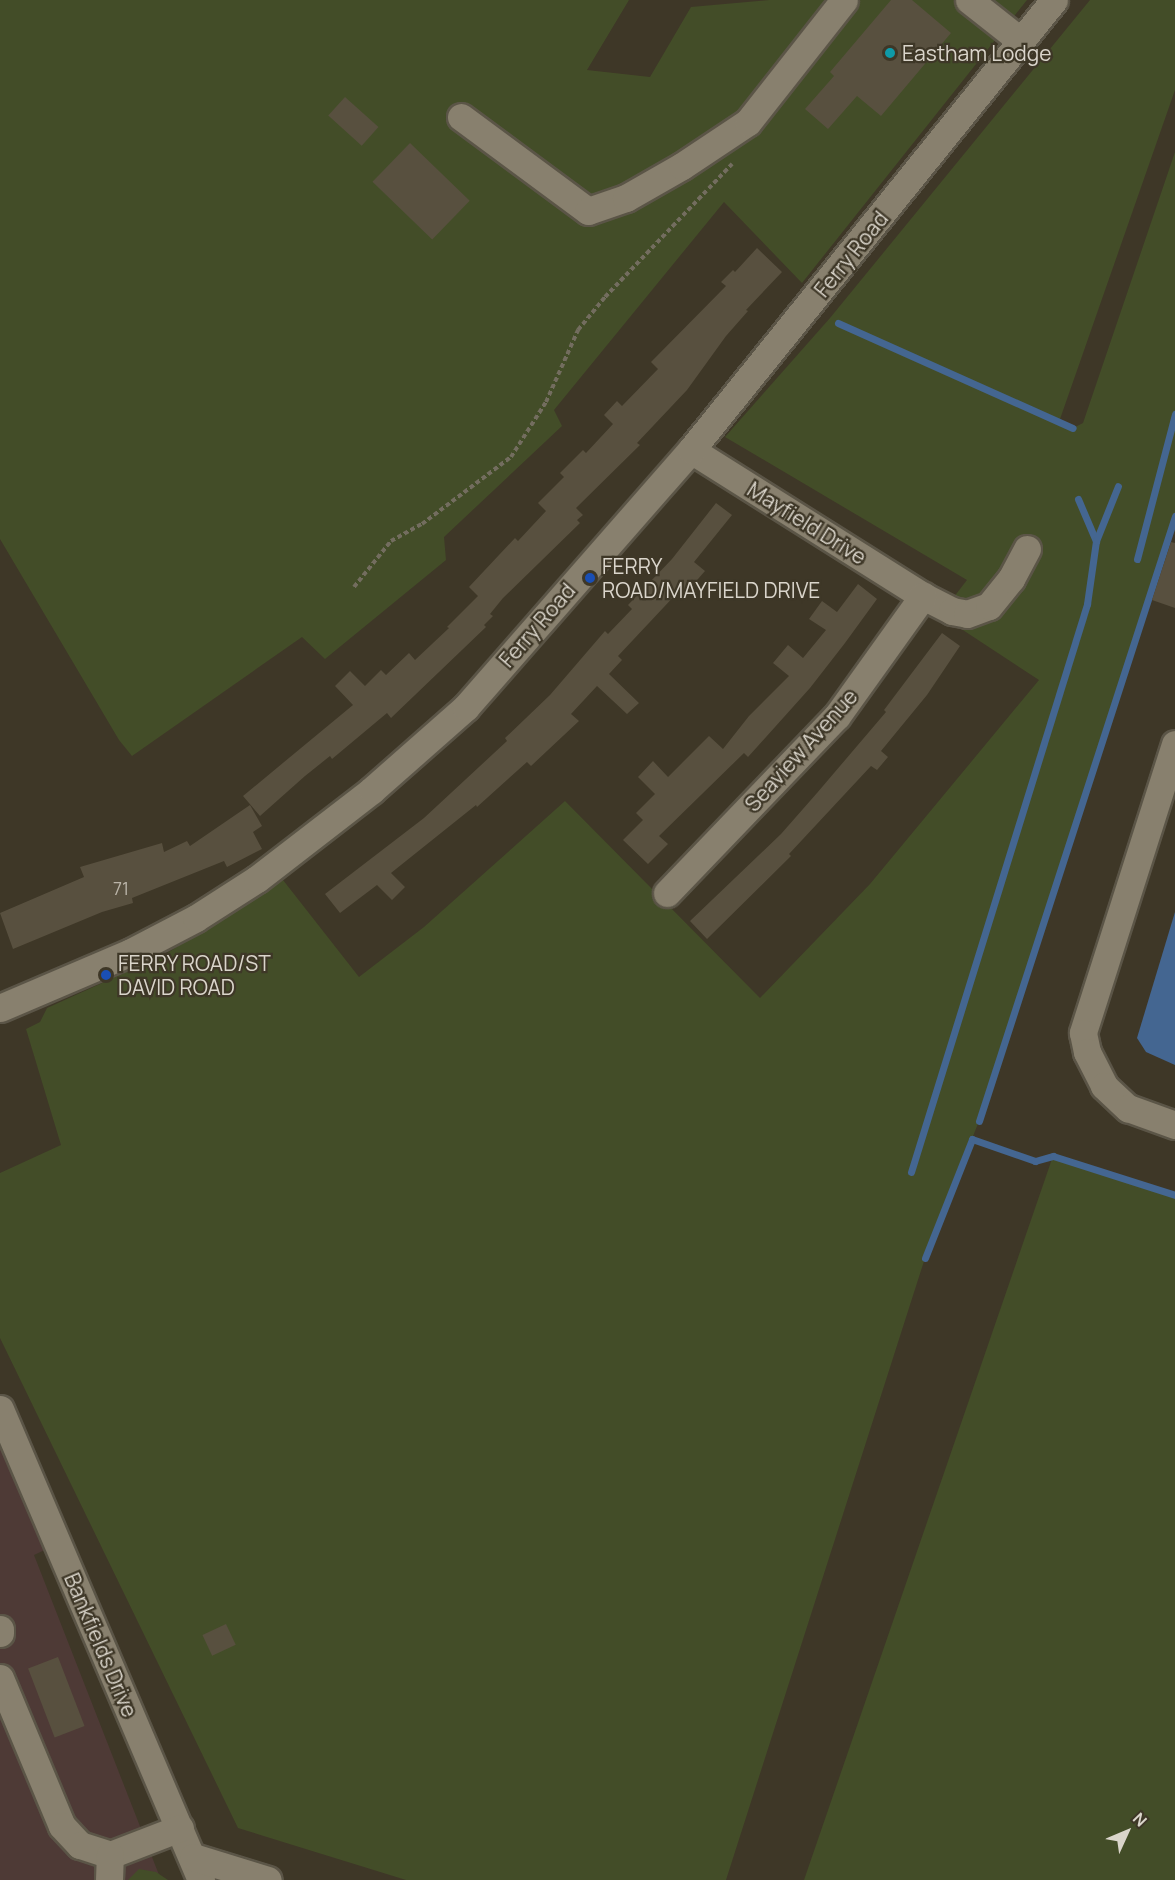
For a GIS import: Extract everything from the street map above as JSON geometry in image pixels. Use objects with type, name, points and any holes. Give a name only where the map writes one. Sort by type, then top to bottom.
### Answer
[{"type":"street","points":[[461,117],[588,211],[626,198],[682,166],[748,122],[844,0]]},
{"type":"street","points":[[969,0],[1021,41]]},
{"type":"street","name":"Ferry Road","points":[[0,1008],[131,952],[196,918],[284,859],[372,790],[466,707],[691,450],[1054,0]]},
{"type":"street","name":"Mayfield Drive","points":[[691,450],[923,596],[960,614],[981,611],[989,606],[1004,587],[1027,549]]},
{"type":"street","name":"Seaview Avenue","points":[[666,893],[837,716],[923,596]]},
{"type":"street","points":[[1175,744],[1083,1033],[1087,1052],[1104,1086],[1128,1108],[1175,1125]]},
{"type":"street","name":"Bankfields Drive","points":[[0,1410],[197,1869]]},
{"type":"street","points":[[0,1678],[62,1826],[81,1845],[110,1868],[180,1828]]},
{"type":"street","points":[[197,1869],[268,1880]]},
{"type":"path","points":[[354,586],[391,541],[422,524],[511,457],[546,402],[578,330],[605,297],[738,157]]},
{"type":"shaded area","points":[[0,1432],[51,1547],[34,1555],[161,1880],[0,1880]]},
{"type":"green space","points":[[0,0],[629,0],[587,70],[650,77],[691,7],[769,0],[1027,0],[802,283],[724,202],[554,410],[562,426],[444,537],[446,560],[325,659],[302,637],[132,756],[119,740],[0,539]]},
{"type":"green space","points":[[1090,0],[1175,0],[1175,90],[1059,422],[1073,428],[1083,423],[1175,152],[1175,516],[979,1121],[925,1258],[726,1880],[406,1880],[238,1828],[0,1338],[0,1173],[61,1145],[26,1029],[40,1022],[47,1008],[164,955],[283,880],[359,977],[424,927],[565,801],[760,998],[870,884],[1039,680],[940,615],[967,580],[725,437],[830,318]]},
{"type":"green space","points":[[1053,1156],[1175,1196],[1175,1880],[804,1880]]},
{"type":"green space","points":[[139,1869],[156,1872],[168,1880],[128,1880]]},
{"type":"water","points":[[1175,912],[1175,1065],[1146,1052],[1137,1038]]},
{"type":"building","name":"Eastham Lodge","points":[[891,0],[912,0],[951,33],[881,116],[857,96],[828,129],[805,109],[834,76],[830,72]]},
{"type":"building","points":[[345,97],[378,127],[362,146],[328,116]]},
{"type":"building","points":[[410,143],[470,201],[432,240],[372,182]]},
{"type":"building","points":[[757,248],[782,272],[746,310],[748,311],[726,336],[687,390],[637,443],[640,445],[576,508],[583,515],[577,520],[580,523],[503,598],[490,614],[493,616],[484,625],[486,627],[391,718],[387,713],[332,759],[330,756],[305,776],[260,816],[243,796],[353,705],[335,686],[350,671],[365,686],[381,670],[386,675],[409,653],[415,660],[449,628],[447,627],[478,596],[469,587],[515,538],[518,541],[546,511],[538,503],[564,477],[560,473],[583,450],[586,453],[613,424],[604,415],[617,401],[622,406],[658,369],[651,362],[726,286],[721,282],[733,270],[735,272]]},
{"type":"building","points":[[716,503],[732,515],[694,562],[705,571],[684,595],[679,591],[618,656],[622,660],[609,674],[639,703],[627,714],[597,686],[571,714],[579,721],[531,766],[527,762],[477,807],[476,805],[391,873],[405,887],[392,900],[377,885],[340,913],[325,894],[424,818],[507,741],[505,738],[550,695],[605,631],[608,634],[632,609],[628,605],[672,559]]},
{"type":"building","points":[[1171,542],[1175,543],[1175,608],[1152,600]]},
{"type":"building","points":[[858,584],[877,599],[845,643],[810,688],[748,757],[744,753],[659,836],[668,844],[648,864],[623,840],[643,820],[636,813],[655,794],[638,777],[653,761],[668,777],[709,736],[723,749],[749,716],[789,676],[773,663],[788,645],[803,658],[826,630],[809,619],[822,601],[837,612]]},
{"type":"building","points":[[942,633],[960,646],[927,695],[881,751],[888,757],[877,770],[871,766],[789,854],[791,856],[707,939],[690,921],[781,834],[817,793],[886,712],[884,710]]},
{"type":"building","points":[[250,805],[262,826],[253,832],[262,849],[227,867],[224,861],[132,898],[133,903],[102,912],[13,949],[0,913],[84,877],[80,867],[162,843],[164,852],[187,841],[190,846]]},
{"type":"building","points":[[226,1624],[236,1645],[212,1656],[202,1635]]},
{"type":"building","points":[[58,1657],[85,1726],[55,1738],[28,1668]]},
{"type":"waterway","points":[[838,323],[1073,428]]},
{"type":"waterway","points":[[1137,559],[1175,414]]},
{"type":"waterway","points":[[911,1172],[1087,604],[1096,541],[1118,486]]},
{"type":"waterway","points":[[1078,499],[1096,541]]},
{"type":"waterway","points":[[979,1121],[1175,516]]},
{"type":"waterway","points":[[925,1258],[972,1139],[1035,1161],[1053,1156],[1175,1195]]},
{"type":"place","name":"Eastham Lodge","points":[[890,53]]},
{"type":"place","name":"FERRY ROAD/MAYFIELD DRIVE","points":[[590,578]]},
{"type":"place","name":"FERRY ROAD/ST DAVID ROAD","points":[[106,975]]}]
